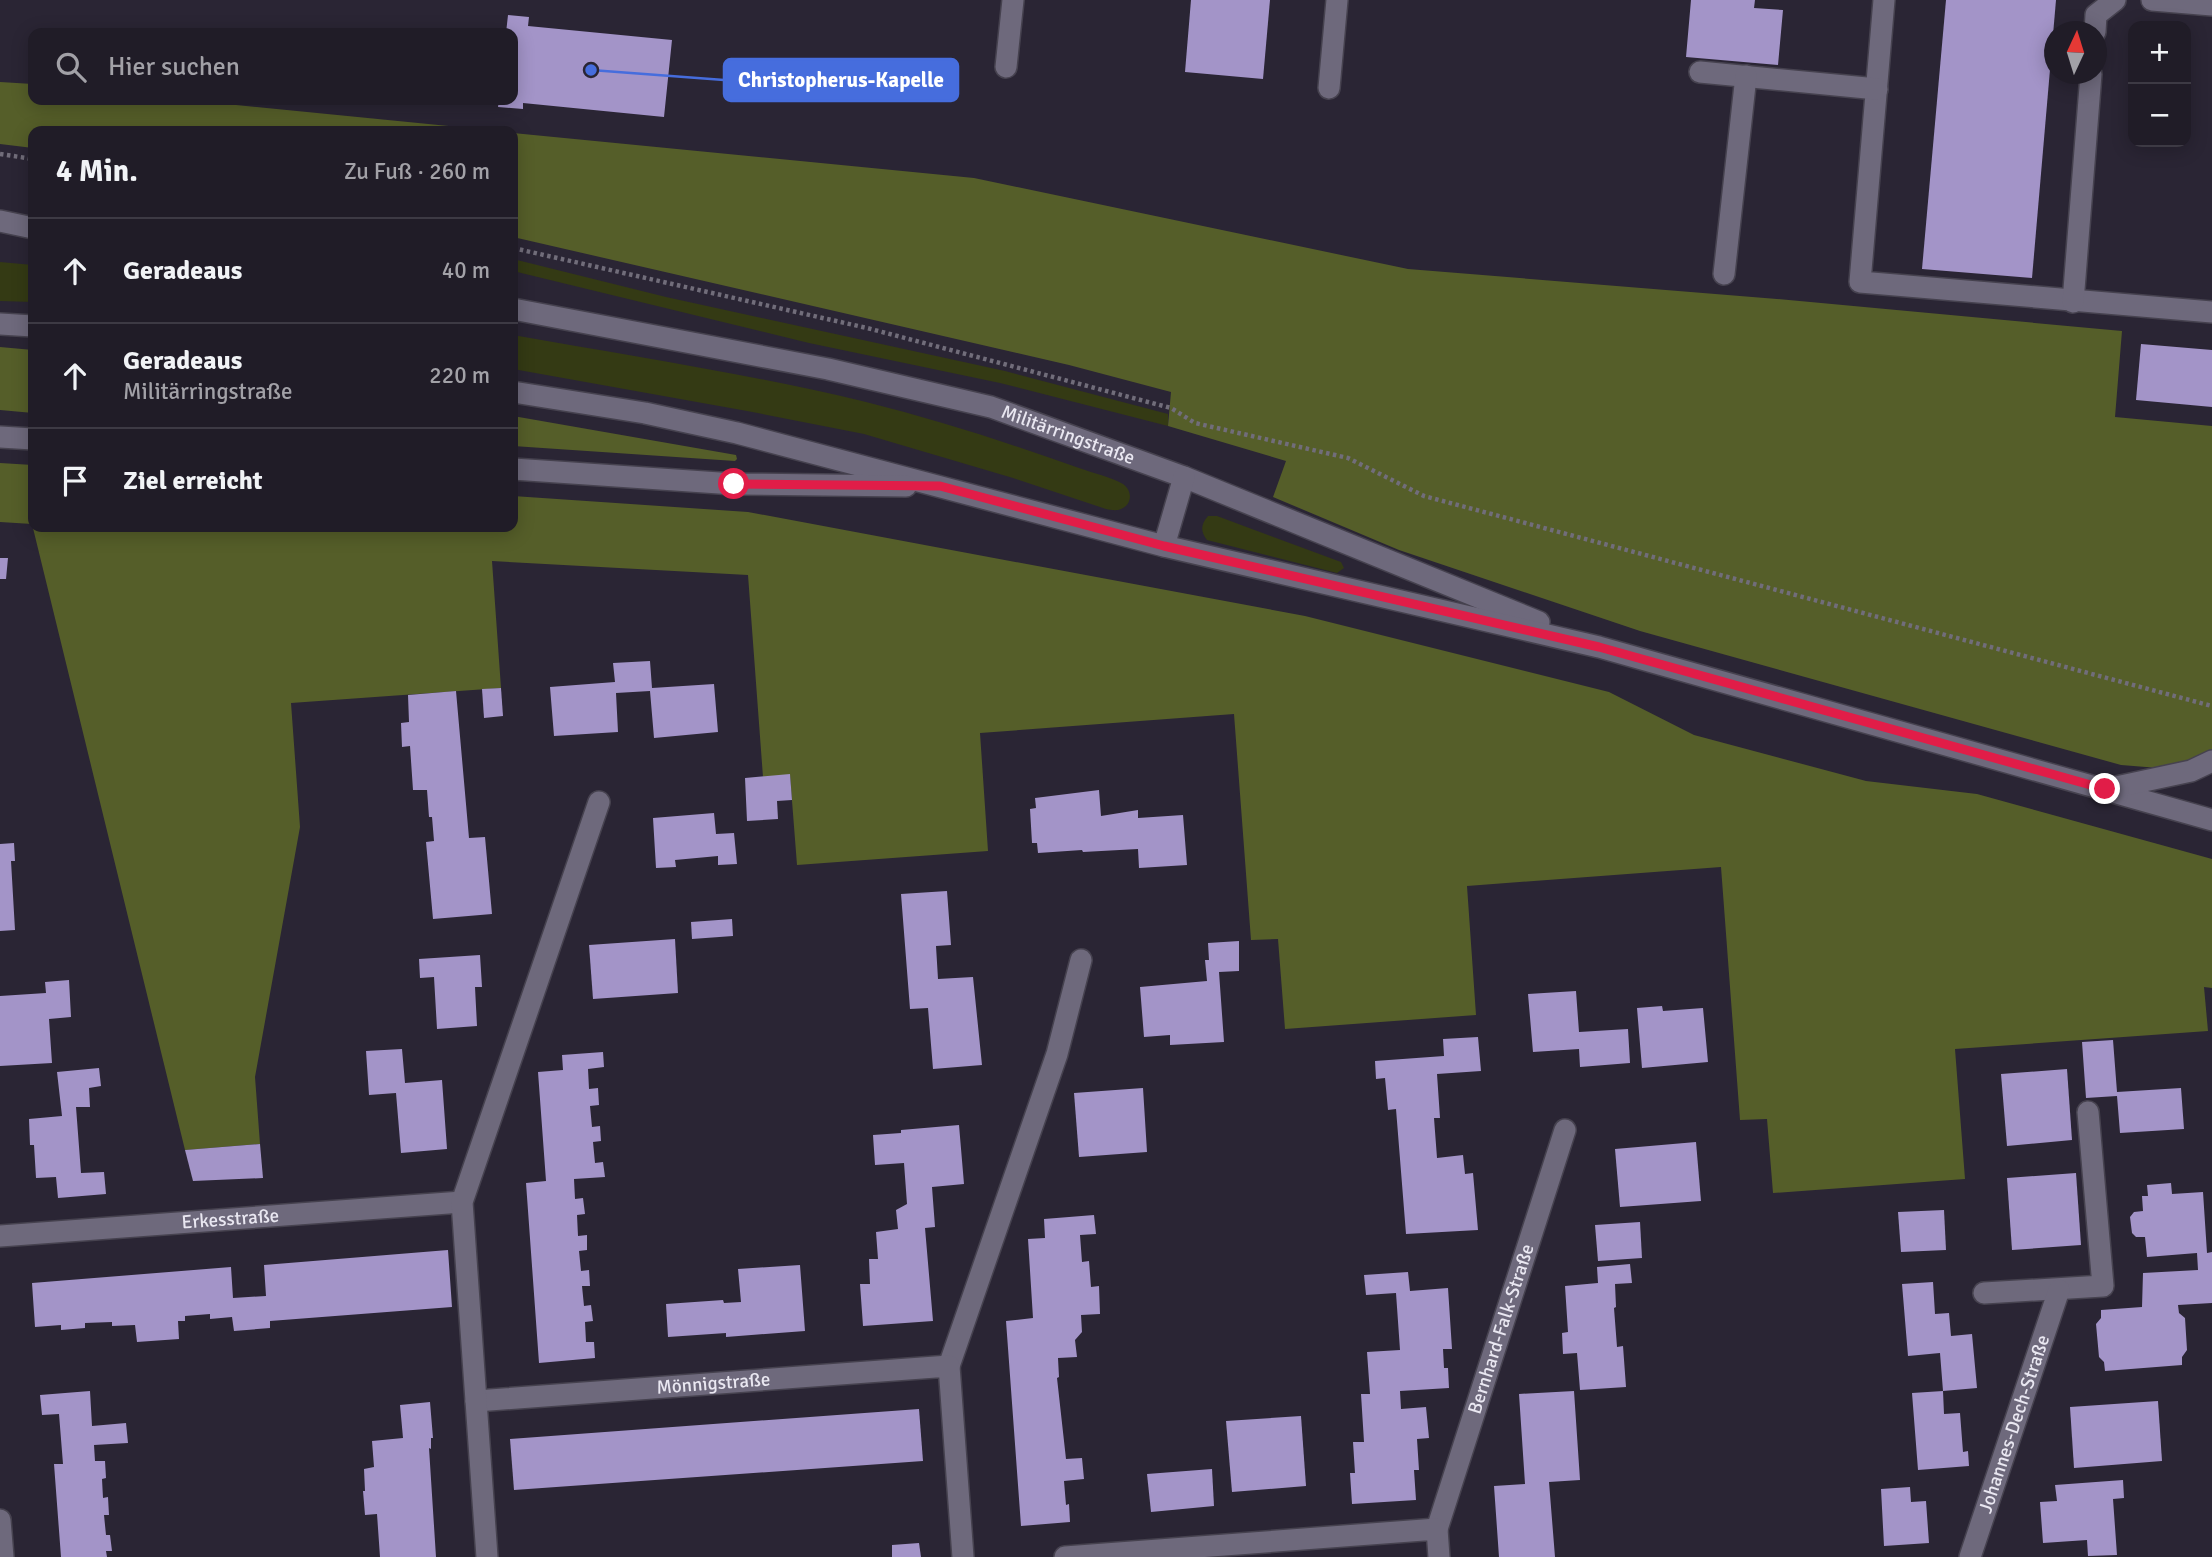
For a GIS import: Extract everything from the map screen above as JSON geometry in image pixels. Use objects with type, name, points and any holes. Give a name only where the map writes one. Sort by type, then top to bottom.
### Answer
[{"type":"street","points":[[1006,67],[1013,0]]},
{"type":"street","points":[[1329,88],[1337,0]]},
{"type":"street","points":[[1884,0],[1860,282],[2212,312]]},
{"type":"street","points":[[2096,21],[2096,15],[2115,0]]},
{"type":"street","points":[[2152,0],[2212,5]]},
{"type":"street","points":[[1700,72],[1877,89]]},
{"type":"street","points":[[1724,274],[1746,76]]},
{"type":"street","points":[[2073,302],[2090,84]]},
{"type":"street","points":[[0,221],[28,228]]},
{"type":"street","points":[[0,229],[28,229]]},
{"type":"street","name":"Militärringstraße","points":[[518,310],[828,369],[991,407],[1184,477],[1599,647]]},
{"type":"street","points":[[0,324],[28,326]]},
{"type":"street","name":"Militärringstraße","points":[[518,393],[645,413],[737,433],[1164,546],[1599,647],[2212,820]]},
{"type":"street","points":[[0,437],[28,439]]},
{"type":"street","points":[[518,470],[734,484],[940,486]]},
{"type":"street","points":[[1164,546],[1184,477]]},
{"type":"street","points":[[2105,789],[2191,771],[2212,761]]},
{"type":"street","points":[[487,1557],[462,1202],[599,802]]},
{"type":"street","points":[[963,1557],[949,1366],[1057,1054],[1081,960]]},
{"type":"street","points":[[1984,1293],[2103,1286],[2088,1112]]},
{"type":"street","name":"Bernhard-Falk-Straße","points":[[1439,1557],[1437,1529],[1565,1130]]},
{"type":"street","name":"Erkesstraße","points":[[0,1236],[462,1202]]},
{"type":"street","name":"Johannes-Dech-Straße","points":[[1970,1557],[2059,1290]]},
{"type":"street","name":"Mönnigstraße","points":[[476,1401],[949,1366]]},
{"type":"street","points":[[0,1520],[3,1557]]},
{"type":"street","points":[[1065,1557],[1437,1529]]},
{"type":"path","points":[[0,154],[28,158]]},
{"type":"path","points":[[518,249],[867,328],[1171,408],[1195,424],[1348,458],[1424,496],[2212,706]]},
{"type":"green space","points":[[0,82],[28,84],[28,105],[236,105],[449,126],[28,126],[28,147],[0,144]]},
{"type":"green space","points":[[518,133],[974,178],[1408,269],[2122,331],[2115,417],[2212,426],[2212,753],[2171,769],[2121,765],[1640,631],[1399,550],[1273,497],[1286,461],[1168,426],[1171,392],[1069,365],[518,238]]},
{"type":"green space","points":[[518,260],[666,297],[1005,371],[1168,414],[1168,426],[1000,383],[809,343],[518,272]]},
{"type":"green space","points":[[0,262],[28,265],[28,302],[0,301]]},
{"type":"green space","points":[[518,336],[734,374],[893,409],[973,432],[1113,479],[1126,487],[1130,494],[1129,501],[1119,510],[1106,509],[864,434],[518,370]]},
{"type":"green space","points":[[0,347],[28,350],[28,413],[0,410]]},
{"type":"green space","points":[[518,417],[736,455],[735,461],[518,446]]},
{"type":"green space","points":[[0,463],[28,465],[28,524],[0,522]]},
{"type":"green space","points":[[518,496],[748,512],[1305,616],[1609,692],[1694,735],[1866,781],[1977,794],[2212,859],[2212,988],[2204,987],[2208,1031],[1955,1049],[1965,1179],[1773,1193],[1767,1119],[1740,1120],[1721,867],[1467,886],[1476,1015],[1285,1029],[1278,939],[1251,940],[1234,714],[980,733],[988,851],[797,865],[790,775],[763,777],[748,575],[492,561],[501,688],[291,703],[300,827],[255,1077],[260,1144],[185,1150],[34,532],[518,532]]},
{"type":"green space","points":[[1208,516],[1217,516],[1341,562],[1344,568],[1337,573],[1207,540],[1202,528]]},
{"type":"building","points":[[1191,0],[1270,0],[1263,79],[1185,72]]},
{"type":"building","points":[[1691,0],[1755,0],[1754,8],[1783,10],[1778,65],[1686,57]]},
{"type":"building","points":[[1946,0],[2056,0],[2054,21],[2044,21],[2044,84],[2049,84],[2032,278],[1922,269]]},
{"type":"building","points":[[508,15],[529,17],[528,26],[672,40],[664,117],[523,103],[523,109],[498,107],[518,105],[518,28],[507,28]]},
{"type":"building","points":[[2141,344],[2212,350],[2212,407],[2136,400]]},
{"type":"building","points":[[0,558],[8,558],[6,579],[0,579]]},
{"type":"building","points":[[650,661],[652,688],[714,684],[718,732],[654,738],[650,691],[616,693],[618,732],[554,736],[550,687],[615,682],[613,663]]},
{"type":"building","points":[[501,688],[503,716],[484,718],[482,689]]},
{"type":"building","points":[[456,691],[469,838],[485,837],[492,914],[433,919],[426,842],[434,841],[432,817],[429,817],[427,790],[413,790],[410,746],[402,747],[401,723],[409,722],[408,695]]},
{"type":"building","points":[[790,774],[792,800],[777,801],[778,819],[747,821],[745,778]]},
{"type":"building","points":[[1099,790],[1101,816],[1138,810],[1138,818],[1183,815],[1187,865],[1139,868],[1138,849],[1038,853],[1037,843],[1032,843],[1030,809],[1036,808],[1035,798]]},
{"type":"building","points":[[714,813],[716,834],[734,833],[737,864],[718,865],[718,856],[675,860],[676,867],[656,868],[653,818]]},
{"type":"building","points":[[14,843],[15,861],[11,861],[15,930],[0,931],[0,844]]},
{"type":"building","points":[[947,891],[951,945],[936,946],[938,979],[973,977],[982,1065],[933,1069],[928,1008],[910,1009],[901,894]]},
{"type":"building","points":[[732,919],[733,936],[692,939],[691,922]]},
{"type":"building","points":[[675,939],[678,993],[593,999],[589,945]]},
{"type":"building","points":[[1239,941],[1239,971],[1219,972],[1224,1042],[1170,1045],[1170,1035],[1144,1037],[1140,987],[1207,981],[1205,960],[1209,960],[1208,943]]},
{"type":"building","points":[[480,955],[482,987],[475,987],[477,1026],[437,1029],[434,977],[420,978],[419,959]]},
{"type":"building","points":[[69,980],[71,1017],[49,1019],[52,1063],[0,1066],[0,996],[46,993],[45,982]]},
{"type":"building","points":[[1576,991],[1579,1032],[1628,1029],[1630,1063],[1580,1067],[1579,1049],[1533,1052],[1528,994]]},
{"type":"building","points":[[1662,1006],[1663,1011],[1703,1008],[1708,1062],[1642,1068],[1637,1008]]},
{"type":"building","points":[[1478,1037],[1481,1071],[1437,1074],[1440,1118],[1434,1118],[1437,1158],[1463,1155],[1465,1174],[1473,1173],[1478,1230],[1406,1234],[1396,1109],[1388,1110],[1385,1078],[1376,1079],[1375,1061],[1444,1056],[1443,1039]]},
{"type":"building","points":[[2113,1040],[2117,1092],[2181,1088],[2184,1129],[2120,1133],[2117,1096],[2086,1098],[2082,1042]]},
{"type":"building","points":[[402,1049],[405,1083],[442,1080],[447,1149],[401,1153],[396,1093],[369,1095],[366,1051]]},
{"type":"building","points":[[603,1052],[604,1067],[588,1069],[589,1089],[598,1088],[599,1105],[590,1106],[592,1127],[600,1126],[601,1141],[593,1142],[595,1163],[603,1162],[605,1177],[574,1179],[575,1199],[583,1198],[585,1214],[577,1215],[578,1236],[587,1235],[587,1250],[579,1251],[581,1271],[589,1270],[590,1286],[582,1286],[584,1306],[591,1305],[593,1321],[585,1322],[586,1342],[594,1342],[595,1358],[539,1363],[526,1183],[546,1181],[538,1072],[563,1070],[562,1055]]},
{"type":"building","points":[[99,1068],[101,1086],[89,1088],[90,1107],[76,1107],[81,1173],[104,1172],[106,1194],[58,1198],[56,1177],[36,1178],[29,1119],[62,1116],[57,1072]]},
{"type":"building","points":[[2067,1069],[2072,1140],[2007,1146],[2001,1074]]},
{"type":"building","points":[[1143,1088],[1147,1152],[1079,1157],[1074,1093]]},
{"type":"building","points":[[959,1125],[964,1184],[932,1187],[935,1227],[925,1228],[933,1321],[863,1326],[860,1284],[870,1284],[869,1259],[878,1259],[876,1232],[898,1229],[896,1210],[907,1204],[904,1163],[875,1165],[873,1135]]},
{"type":"building","points":[[1696,1142],[1701,1201],[1620,1207],[1615,1149]]},
{"type":"building","points":[[260,1144],[263,1178],[193,1181],[185,1150]]},
{"type":"building","points":[[2076,1173],[2081,1245],[2012,1250],[2007,1178]]},
{"type":"building","points":[[2171,1183],[2172,1194],[2203,1192],[2207,1253],[2212,1252],[2212,1303],[2178,1305],[2179,1313],[2185,1318],[2187,1350],[2182,1357],[2182,1365],[2105,1371],[2104,1362],[2099,1357],[2096,1324],[2101,1318],[2101,1310],[2142,1307],[2143,1273],[2198,1270],[2197,1253],[2147,1257],[2145,1237],[2136,1237],[2132,1233],[2130,1217],[2134,1212],[2143,1211],[2142,1196],[2148,1196],[2147,1185]]},
{"type":"building","points":[[1944,1210],[1946,1250],[1901,1252],[1898,1212]]},
{"type":"building","points":[[1094,1215],[1096,1234],[1080,1235],[1082,1262],[1089,1261],[1091,1287],[1099,1286],[1100,1314],[1081,1315],[1082,1332],[1075,1340],[1077,1357],[1058,1358],[1057,1378],[1066,1459],[1082,1458],[1084,1479],[1064,1481],[1070,1522],[1021,1526],[1006,1321],[1033,1318],[1028,1239],[1045,1238],[1044,1219]]},
{"type":"building","points":[[1640,1222],[1642,1258],[1598,1261],[1595,1225]]},
{"type":"building","points":[[448,1250],[452,1307],[270,1321],[270,1328],[234,1331],[232,1317],[210,1319],[210,1314],[185,1316],[185,1321],[178,1321],[179,1339],[137,1342],[135,1325],[85,1323],[85,1328],[61,1330],[61,1325],[35,1327],[32,1283],[231,1267],[233,1298],[266,1296],[264,1265]]},
{"type":"building","points":[[1630,1264],[1632,1283],[1615,1284],[1614,1308],[1617,1347],[1623,1346],[1626,1387],[1580,1390],[1577,1353],[1563,1354],[1562,1333],[1568,1332],[1565,1286],[1598,1283],[1597,1267]]},
{"type":"building","points":[[800,1265],[805,1331],[726,1337],[726,1333],[668,1337],[666,1304],[723,1300],[724,1303],[741,1302],[738,1269]]},
{"type":"building","points":[[1408,1272],[1410,1291],[1448,1288],[1452,1349],[1443,1349],[1449,1388],[1400,1391],[1401,1409],[1426,1407],[1429,1438],[1417,1439],[1419,1470],[1414,1470],[1416,1500],[1352,1504],[1350,1473],[1355,1473],[1353,1442],[1364,1442],[1361,1394],[1370,1394],[1367,1352],[1400,1350],[1396,1293],[1366,1295],[1364,1275]]},
{"type":"building","points":[[1933,1282],[1935,1314],[1949,1313],[1951,1336],[1972,1334],[1977,1388],[1943,1391],[1940,1353],[1908,1356],[1902,1284]]},
{"type":"building","points":[[90,1391],[92,1426],[126,1423],[128,1443],[94,1445],[95,1461],[105,1461],[103,1498],[108,1497],[109,1515],[104,1515],[106,1535],[110,1535],[112,1551],[106,1551],[107,1557],[61,1557],[54,1464],[63,1464],[59,1414],[42,1415],[40,1395]]},
{"type":"building","points":[[1574,1391],[1580,1480],[1549,1482],[1555,1557],[1499,1557],[1494,1486],[1525,1484],[1519,1394]]},
{"type":"building","points":[[1943,1391],[1944,1414],[1960,1413],[1963,1452],[1968,1451],[1969,1466],[1918,1470],[1912,1393]]},
{"type":"building","points":[[2158,1401],[2162,1461],[2074,1468],[2070,1407]]},
{"type":"building","points":[[430,1402],[433,1438],[431,1449],[429,1448],[436,1557],[380,1557],[377,1514],[365,1515],[363,1491],[364,1469],[374,1467],[372,1441],[403,1438],[400,1405]]},
{"type":"building","points":[[919,1409],[923,1461],[514,1490],[510,1439]]},
{"type":"building","points":[[1301,1416],[1306,1486],[1232,1492],[1226,1421]]},
{"type":"building","points":[[1212,1469],[1214,1506],[1151,1512],[1147,1474]]},
{"type":"building","points":[[2123,1480],[2124,1498],[2113,1499],[2117,1555],[2088,1556],[2087,1540],[2043,1543],[2040,1502],[2057,1501],[2055,1485]]},
{"type":"building","points":[[1910,1487],[1911,1502],[1926,1501],[1929,1543],[1884,1546],[1881,1489]]},
{"type":"building","points":[[919,1543],[921,1557],[892,1557],[892,1545]]},
{"type":"place","name":"Christopherus-Kapelle","points":[[591,70]]},
{"type":"route","points":[[734,484],[940,486],[1164,546],[1599,647],[2105,789]]}]
